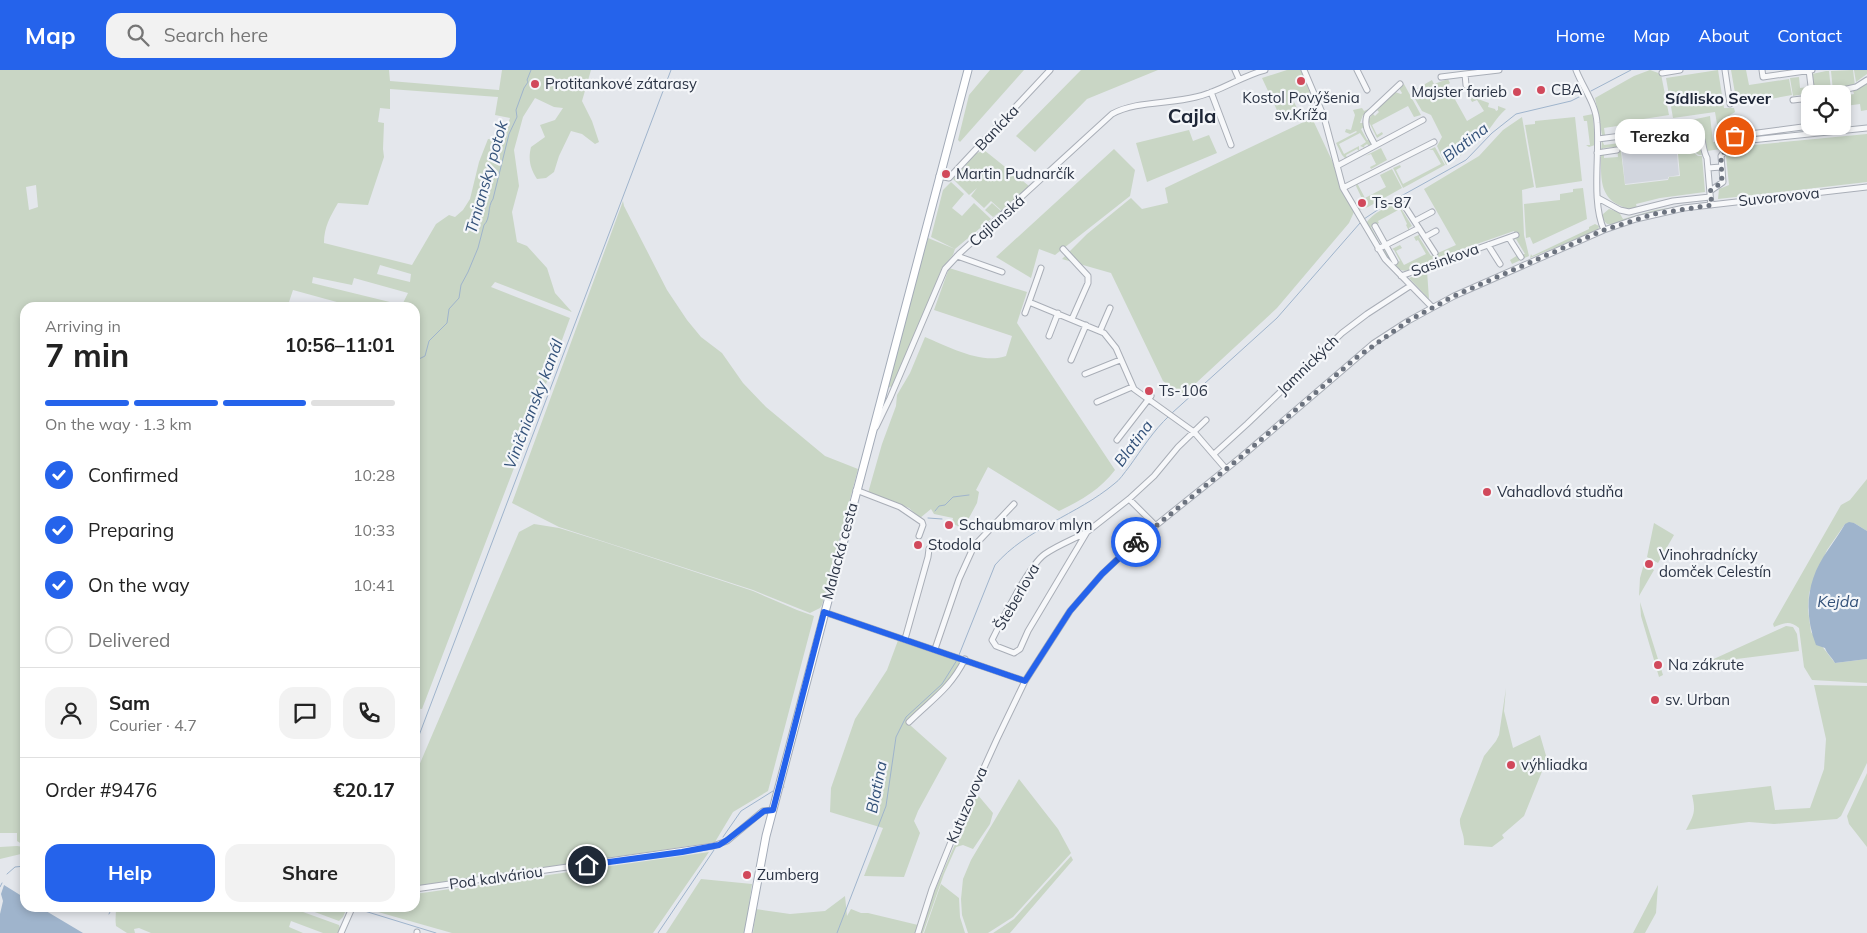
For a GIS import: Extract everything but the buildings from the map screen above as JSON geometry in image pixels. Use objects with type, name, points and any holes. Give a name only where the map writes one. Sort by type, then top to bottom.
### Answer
[{"type":"main road","points":[[856,490],[968,70]]},
{"type":"main road","name":"Malacká cesta","points":[[748,933],[758,874],[773,810],[856,490]]},
{"type":"street","name":"Banícka","points":[[939,176],[949,178],[1050,70]]},
{"type":"street","points":[[1235,70],[1239,79]]},
{"type":"street","name":"Cajlanská","points":[[871,437],[890,398],[945,269],[957,256],[1112,114],[1126,109],[1186,100],[1265,70]]},
{"type":"street","points":[[1304,70],[1326,124],[1344,188],[1358,215],[1378,250],[1410,286],[1432,307]]},
{"type":"street","points":[[1357,70],[1367,90]]},
{"type":"street","points":[[1441,77],[1499,70]]},
{"type":"street","points":[[1576,70],[1596,115],[1598,198],[1600,219],[1604,230]]},
{"type":"street","points":[[1662,73],[1680,70]]},
{"type":"street","points":[[1725,70],[1730,104]]},
{"type":"street","points":[[1762,71],[1763,77],[1810,70],[1811,85]]},
{"type":"street","points":[[1465,74],[1466,86]]},
{"type":"street","points":[[1851,88],[1867,80]]},
{"type":"street","points":[[1375,146],[1365,125],[1365,120],[1400,84]]},
{"type":"street","points":[[1211,92],[1231,145]]},
{"type":"street","points":[[1793,100],[1801,99]]},
{"type":"street","points":[[1337,166],[1423,120]]},
{"type":"street","points":[[1598,139],[1679,128],[1690,127],[1697,129],[1701,134],[1704,153],[1707,158],[1712,205]]},
{"type":"street","points":[[1710,191],[1722,182],[1721,156],[1735,136],[1801,127]]},
{"type":"street","points":[[1679,128],[1682,148],[1692,147]]},
{"type":"street","points":[[1851,128],[1867,128]]},
{"type":"street","points":[[1732,142],[1801,135]]},
{"type":"street","points":[[1344,188],[1434,142]]},
{"type":"street","points":[[1597,153],[1617,150]]},
{"type":"street","points":[[1708,168],[1722,167]]},
{"type":"street","name":"Suvorovova","points":[[1226,469],[1374,343],[1432,307],[1489,280],[1604,230],[1654,214],[1712,205],[1867,188]]},
{"type":"street","points":[[1598,198],[1620,210],[1629,212],[1673,201],[1710,197]]},
{"type":"street","points":[[1404,205],[1435,253]]},
{"type":"street","points":[[1415,221],[1432,212]]},
{"type":"street","points":[[1375,226],[1395,262]]},
{"type":"street","points":[[1378,250],[1419,228]]},
{"type":"street","points":[[1425,237],[1436,231]]},
{"type":"street","name":"Sasinkova","points":[[1401,276],[1516,235]]},
{"type":"street","points":[[1509,238],[1521,257]]},
{"type":"street","name":"Sasinkova","points":[[1488,245],[1500,264]]},
{"type":"street","points":[[1063,249],[1088,276],[1088,283],[1072,319]]},
{"type":"street","points":[[957,256],[1002,272]]},
{"type":"street","points":[[1025,313],[1041,268]]},
{"type":"street","name":"Jamnických","points":[[1214,454],[1342,333],[1410,286]]},
{"type":"street","points":[[1029,302],[1100,330],[1113,343],[1132,387],[1194,432],[1226,469]]},
{"type":"street","points":[[1100,330],[1110,308]]},
{"type":"street","points":[[1049,336],[1058,314]]},
{"type":"street","points":[[1072,360],[1086,325]]},
{"type":"street","points":[[1085,374],[1120,360]]},
{"type":"street","points":[[1097,402],[1132,387]]},
{"type":"street","points":[[882,396],[890,398]]},
{"type":"street","points":[[1117,440],[1149,398]]},
{"type":"street","name":"Šteberlova","points":[[1088,532],[1028,632],[1020,649],[1014,653],[996,646],[992,640],[1036,563],[1045,554],[1088,532],[1130,499],[1206,420]]},
{"type":"street","name":"Kutuzovova","points":[[918,933],[929,898],[997,739],[1025,681],[1060,624],[1102,574],[1155,525],[1226,469]]},
{"type":"street","points":[[856,490],[900,507],[920,521],[923,525],[919,536]]},
{"type":"street","points":[[1130,499],[1155,525]]},
{"type":"street","points":[[935,649],[959,579],[974,546],[1014,504]]},
{"type":"street","points":[[1073,540],[1078,549]]},
{"type":"street","points":[[905,639],[929,550]]},
{"type":"street","points":[[824,612],[1025,681]]},
{"type":"street","points":[[909,722],[937,698],[951,682],[964,659]]},
{"type":"street","name":"Pod kalváriou","points":[[420,889],[713,846],[727,840],[764,811],[773,810]]},
{"type":"street","points":[[341,933],[350,912]]},
{"type":"shaded area","points":[[1675,135],[1679,175],[1668,177],[1668,179],[1625,184],[1621,144],[1635,143],[1635,139]]},
{"type":"green space","points":[[0,70],[389,70],[390,81],[499,90],[502,70],[591,70],[582,101],[592,121],[599,142],[595,144],[582,134],[571,131],[559,156],[554,172],[546,178],[537,179],[530,163],[531,147],[545,137],[540,125],[555,120],[563,108],[554,107],[535,98],[523,117],[514,150],[519,186],[512,212],[517,242],[527,246],[547,268],[555,293],[572,312],[495,282],[491,287],[570,318],[542,395],[533,406],[535,413],[422,709],[420,709],[420,302],[404,302],[408,293],[354,278],[352,285],[313,277],[312,283],[390,302],[337,302],[293,290],[289,302],[20,302],[20,843],[17,841],[17,833],[0,833]],"holes":[[[390,89],[498,97],[495,115],[510,118],[502,141],[488,139],[479,162],[470,199],[463,210],[455,217],[449,215],[436,224],[412,265],[324,243],[326,227],[338,203],[368,205],[384,157],[384,123],[378,122],[380,108],[390,109]],[[36,185],[38,207],[29,210],[26,187]],[[380,265],[411,274],[410,282],[377,274]]]},
{"type":"green space","points":[[990,70],[1024,70],[960,142],[958,140],[969,95]]},
{"type":"green space","points":[[1081,70],[1158,70],[1087,99],[1035,152],[1016,136]]},
{"type":"green space","points":[[1287,70],[1301,70],[1310,93],[1293,100],[1298,110],[1282,121],[1262,78]]},
{"type":"green space","points":[[1650,70],[1661,74],[1669,115],[1637,120],[1637,123],[1604,128],[1605,135],[1602,135],[1595,98],[1634,76]]},
{"type":"green space","points":[[1718,70],[1724,108],[1734,108],[1735,112],[1724,119],[1726,137],[1721,149],[1707,151],[1702,124],[1673,126],[1673,124],[1710,116],[1713,142],[1720,142],[1715,112],[1673,118],[1666,78]]},
{"type":"green space","points":[[1731,70],[1746,70],[1749,85],[1789,79],[1792,95],[1737,105]]},
{"type":"green space","points":[[1853,70],[1855,86],[1832,85],[1831,71]]},
{"type":"green space","points":[[1854,70],[1867,70],[1867,74],[1856,82]]},
{"type":"green space","points":[[1829,71],[1830,85],[1813,85],[1812,74]]},
{"type":"green space","points":[[1799,77],[1801,95],[1793,96],[1790,78]]},
{"type":"green space","points":[[1448,79],[1450,83],[1447,85],[1467,121],[1484,111],[1477,100],[1472,102],[1467,92],[1476,95],[1475,98],[1489,103],[1488,107],[1496,111],[1498,106],[1506,109],[1482,138],[1446,165],[1437,146],[1442,137],[1431,115],[1422,111],[1411,92],[1432,80],[1434,84]]},
{"type":"green space","points":[[1867,82],[1867,110],[1861,111],[1860,104],[1851,105],[1853,91]]},
{"type":"green space","points":[[1404,84],[1421,115],[1414,117],[1408,106],[1372,125],[1377,135],[1382,132],[1383,134],[1377,138],[1368,120],[1373,114],[1375,116],[1379,112],[1377,110],[1395,92],[1402,93],[1399,88]]},
{"type":"green space","points":[[1362,108],[1364,111],[1371,108],[1366,116],[1363,115],[1360,123],[1363,123],[1364,127],[1361,129],[1367,140],[1370,139],[1371,145],[1367,144],[1364,146],[1365,148],[1360,146],[1366,142],[1360,133],[1339,144],[1344,154],[1359,146],[1359,151],[1357,149],[1346,155],[1347,158],[1345,158],[1336,143],[1357,132],[1350,134],[1345,132],[1346,129],[1351,130],[1355,115],[1353,110]]},
{"type":"green space","points":[[1593,114],[1595,145],[1589,147],[1586,145],[1590,145],[1587,121],[1584,121],[1583,116]]},
{"type":"green space","points":[[1522,117],[1534,187],[1522,190],[1524,235],[1529,256],[1512,264],[1510,260],[1518,255],[1525,254],[1516,239],[1514,240],[1514,231],[1428,261],[1429,264],[1408,271],[1403,271],[1394,266],[1383,253],[1383,250],[1386,249],[1390,260],[1393,259],[1395,263],[1400,261],[1392,249],[1400,245],[1402,248],[1396,251],[1404,265],[1426,254],[1418,240],[1416,241],[1414,237],[1421,234],[1419,237],[1431,256],[1456,245],[1424,189],[1479,156],[1503,130]]},
{"type":"green space","points":[[1575,117],[1582,181],[1536,188],[1525,125],[1535,124],[1535,121]]},
{"type":"green space","points":[[1312,118],[1335,167],[1340,188],[1354,212],[1349,223],[1277,308],[1182,396],[1163,381],[1111,273],[1062,259],[1087,234],[1131,198],[1142,209],[1168,203],[1165,188]]},
{"type":"green space","points":[[1690,129],[1699,135],[1702,155],[1693,151],[1691,142],[1684,143],[1682,130]]},
{"type":"green space","points":[[1189,130],[1193,141],[1209,135],[1217,153],[1147,182],[1136,143]]},
{"type":"green space","points":[[1867,134],[1867,182],[1718,199],[1719,189],[1729,185],[1726,156],[1732,147]]},
{"type":"green space","points":[[1602,140],[1604,145],[1620,143],[1625,185],[1668,180],[1669,177],[1680,176],[1677,143],[1679,143],[1680,154],[1694,153],[1702,156],[1705,192],[1660,198],[1636,204],[1637,208],[1621,206],[1609,197],[1605,191],[1602,178],[1601,155],[1604,155],[1604,158],[1618,157],[1617,147],[1603,148],[1604,151],[1601,151]]},
{"type":"green space","points":[[1435,147],[1445,165],[1403,188],[1393,168],[1400,165],[1401,167],[1396,170],[1403,184],[1441,164],[1433,150],[1429,150]]},
{"type":"green space","points":[[1381,148],[1387,160],[1371,169],[1370,167],[1376,164],[1371,154],[1365,156]]},
{"type":"green space","points":[[1114,149],[1135,170],[1130,196],[1055,255],[1039,249],[1031,278],[996,257]]},
{"type":"green space","points":[[984,150],[1029,186],[1002,211],[991,201],[984,208],[971,196],[977,188],[969,195],[953,179],[958,173],[961,175],[959,173],[975,154]]},
{"type":"green space","points":[[1392,169],[1402,188],[1359,210],[1357,207],[1364,203],[1356,186],[1357,183],[1365,198],[1386,187],[1380,175]]},
{"type":"green space","points":[[951,182],[964,194],[952,208],[962,216],[974,203],[991,219],[955,249],[931,237],[943,190]]},
{"type":"green space","points":[[1583,188],[1587,219],[1533,244],[1530,237],[1526,238],[1524,204],[1560,200],[1560,194],[1573,192],[1573,189]]},
{"type":"green space","points":[[623,201],[667,290],[701,337],[722,353],[743,383],[766,407],[825,456],[858,469],[822,605],[810,613],[753,590],[559,527],[512,503]]},
{"type":"green space","points":[[1397,202],[1412,226],[1409,228],[1409,231],[1400,209],[1378,221],[1379,223],[1371,227],[1380,244],[1382,244],[1381,246],[1366,223],[1376,213]]},
{"type":"green space","points":[[1708,202],[1654,212],[1613,225],[1607,224],[1603,220],[1603,214],[1609,209],[1619,212],[1623,219],[1655,210]]},
{"type":"green space","points":[[992,203],[1001,211],[993,217],[985,210]]},
{"type":"green space","points":[[1595,224],[1599,226],[1598,230],[1530,258],[1531,254],[1532,256],[1589,229],[1589,227]]},
{"type":"green space","points":[[928,238],[955,249],[953,255],[942,268],[894,385],[888,388],[886,387]]},
{"type":"green space","points":[[949,268],[1027,292],[1017,323],[1115,470],[1090,494],[1059,511],[988,467],[976,490],[979,492],[977,503],[963,529],[952,523],[953,518],[934,514],[931,509],[920,518],[909,508],[868,493],[882,444],[896,406],[897,395],[910,373],[925,337],[976,356],[997,358],[1006,356],[1012,336],[934,310]]},
{"type":"green space","points":[[1427,271],[1429,299],[1409,278]]},
{"type":"green space","points":[[1867,479],[1867,531],[1854,523],[1845,524],[1827,550],[1809,593],[1808,610],[1811,632],[1835,663],[1867,659],[1867,683],[1812,680],[1804,667],[1799,628],[1790,623],[1774,627],[1773,624],[1841,505],[1850,500]]},
{"type":"green space","points":[[1654,523],[1674,535],[1658,563],[1647,557]]},
{"type":"green space","points":[[534,524],[559,528],[753,591],[814,616],[768,791],[733,812],[715,842],[420,886],[420,763],[519,532]]},
{"type":"green space","points":[[1644,564],[1654,570],[1639,596],[1640,578]]},
{"type":"green space","points":[[1640,602],[1663,675],[1659,677],[1641,616]]},
{"type":"green space","points":[[1786,626],[1793,627],[1797,634],[1799,651],[1705,663]]},
{"type":"green space","points":[[900,635],[965,659],[959,671],[909,722],[947,758],[914,821],[920,833],[904,877],[864,876],[883,828],[830,812],[831,788],[855,719],[887,670]]},
{"type":"green space","points":[[1814,685],[1867,686],[1867,763],[1841,816],[1837,819],[1774,824],[1749,822],[1686,830],[1694,813],[1692,795],[1771,786],[1775,810],[1810,808],[1824,769],[1826,739]]},
{"type":"green space","points":[[1506,688],[1504,711],[1513,748],[1540,735],[1547,759],[1524,816],[1502,835],[1504,838],[1492,847],[1464,845],[1460,819],[1484,756],[1499,735]]},
{"type":"green space","points":[[1867,773],[1867,847],[1849,824],[1847,816]]},
{"type":"green space","points":[[1019,779],[1058,829],[1071,853],[1013,917],[988,933],[968,933],[962,915],[963,879],[971,860]]},
{"type":"green space","points":[[977,794],[993,813],[990,824],[973,849],[963,845],[956,847],[944,874],[923,933],[920,933],[927,908]]},
{"type":"green space","points":[[20,846],[20,854],[0,859],[0,847]]},
{"type":"green space","points":[[709,852],[653,933],[452,933],[378,912],[420,912],[420,893]]},
{"type":"green space","points":[[1071,856],[1073,860],[1010,933],[993,933],[1014,919]]},
{"type":"green space","points":[[701,879],[752,884],[745,933],[666,933]]},
{"type":"green space","points":[[941,884],[959,898],[960,917],[965,933],[924,933]]},
{"type":"green space","points":[[1658,885],[1656,913],[1645,933],[1633,933]]},
{"type":"green space","points":[[845,896],[847,916],[851,909],[861,913],[918,925],[915,933],[753,933],[756,909],[790,914],[825,911]]},
{"type":"green space","points":[[116,912],[303,912],[339,925],[340,928],[338,933],[323,933],[291,921],[289,927],[303,933],[151,933],[139,928],[134,929],[135,933],[127,933],[116,926]]},
{"type":"green space","points":[[315,912],[345,912],[339,921]]},
{"type":"water","name":"Kejda","points":[[1849,522],[1867,531],[1867,659],[1835,663],[1825,648],[1816,645],[1809,620],[1809,596],[1815,572],[1845,524]]},
{"type":"water","points":[[4,885],[20,895],[20,912],[48,912],[83,933],[0,933],[0,914],[3,901],[1,894]]},
{"type":"waterway","name":"Trniansky potok","points":[[420,358],[425,356],[429,341],[447,323],[449,309],[459,298],[461,285],[478,248],[484,225],[488,219],[509,134],[517,117],[516,110],[531,70]]},
{"type":"waterway","name":"Viničniansky kanál","points":[[420,733],[671,70]]},
{"type":"waterway","name":"Blatina","points":[[1591,91],[1631,70]]},
{"type":"waterway","name":"Blatina","points":[[1364,219],[1385,205],[1466,160],[1492,133],[1516,114],[1571,101],[1583,95]]},
{"type":"waterway","name":"Blatina","points":[[1172,413],[1277,318],[1360,223]]},
{"type":"waterway","name":"Blatina","points":[[959,655],[995,565],[1022,541],[1100,495],[1116,482],[1169,416]]},
{"type":"waterway","points":[[935,511],[953,497],[969,495]]},
{"type":"waterway","points":[[928,518],[942,519]]},
{"type":"waterway","name":"Blatina","points":[[837,933],[886,806],[896,737],[906,717],[942,684],[957,660]]},
{"type":"waterway","points":[[723,837],[741,811],[773,791]]},
{"type":"waterway","points":[[658,933],[714,850]]},
{"type":"waterway","points":[[7,874],[15,867],[20,866]]},
{"type":"waterway","points":[[0,887],[2,883]]},
{"type":"waterway","points":[[368,912],[436,933]]},
{"type":"way so far","points":[[1136,542],[1241,457],[1374,343],[1408,321],[1454,296],[1604,230],[1670,210],[1712,205],[1710,191],[1722,182],[1721,156],[1735,136]]},
{"type":"place","name":"Kostol Povýšenia sv.Kríža","points":[[1301,81]]},
{"type":"place","name":"Protitankové zátarasy","points":[[535,84]]},
{"type":"place","name":"CBA","points":[[1541,90]]},
{"type":"place","name":"Majster farieb","points":[[1517,92]]},
{"type":"place","name":"Terezka","points":[[1735,136]]},
{"type":"place","name":"Martin Pudnarčík","points":[[946,174]]},
{"type":"place","name":"Ts-87","points":[[1362,203]]},
{"type":"place","name":"Ts-106","points":[[1149,391]]},
{"type":"place","name":"Vahadlová studňa","points":[[1487,492]]},
{"type":"place","name":"Schaubmarov mlyn","points":[[949,525]]},
{"type":"place","name":"Stodola","points":[[918,545]]},
{"type":"place","name":"Vinohradnícky domček Celestín","points":[[1649,564]]},
{"type":"place","name":"Na zákrute","points":[[1658,665]]},
{"type":"place","name":"sv. Urban","points":[[1655,700]]},
{"type":"place","name":"výhliadka","points":[[1511,765]]},
{"type":"place","name":"Zumberg","points":[[747,875]]},
{"type":"district","name":"Sídlisko Sever","points":[[1718,98]]},
{"type":"district","name":"Cajla","points":[[1192,116]]},
{"type":"route","points":[[587,865],[719,845],[764,811],[773,810],[824,612],[1025,681],[1070,611],[1102,574],[1136,542]]}]
